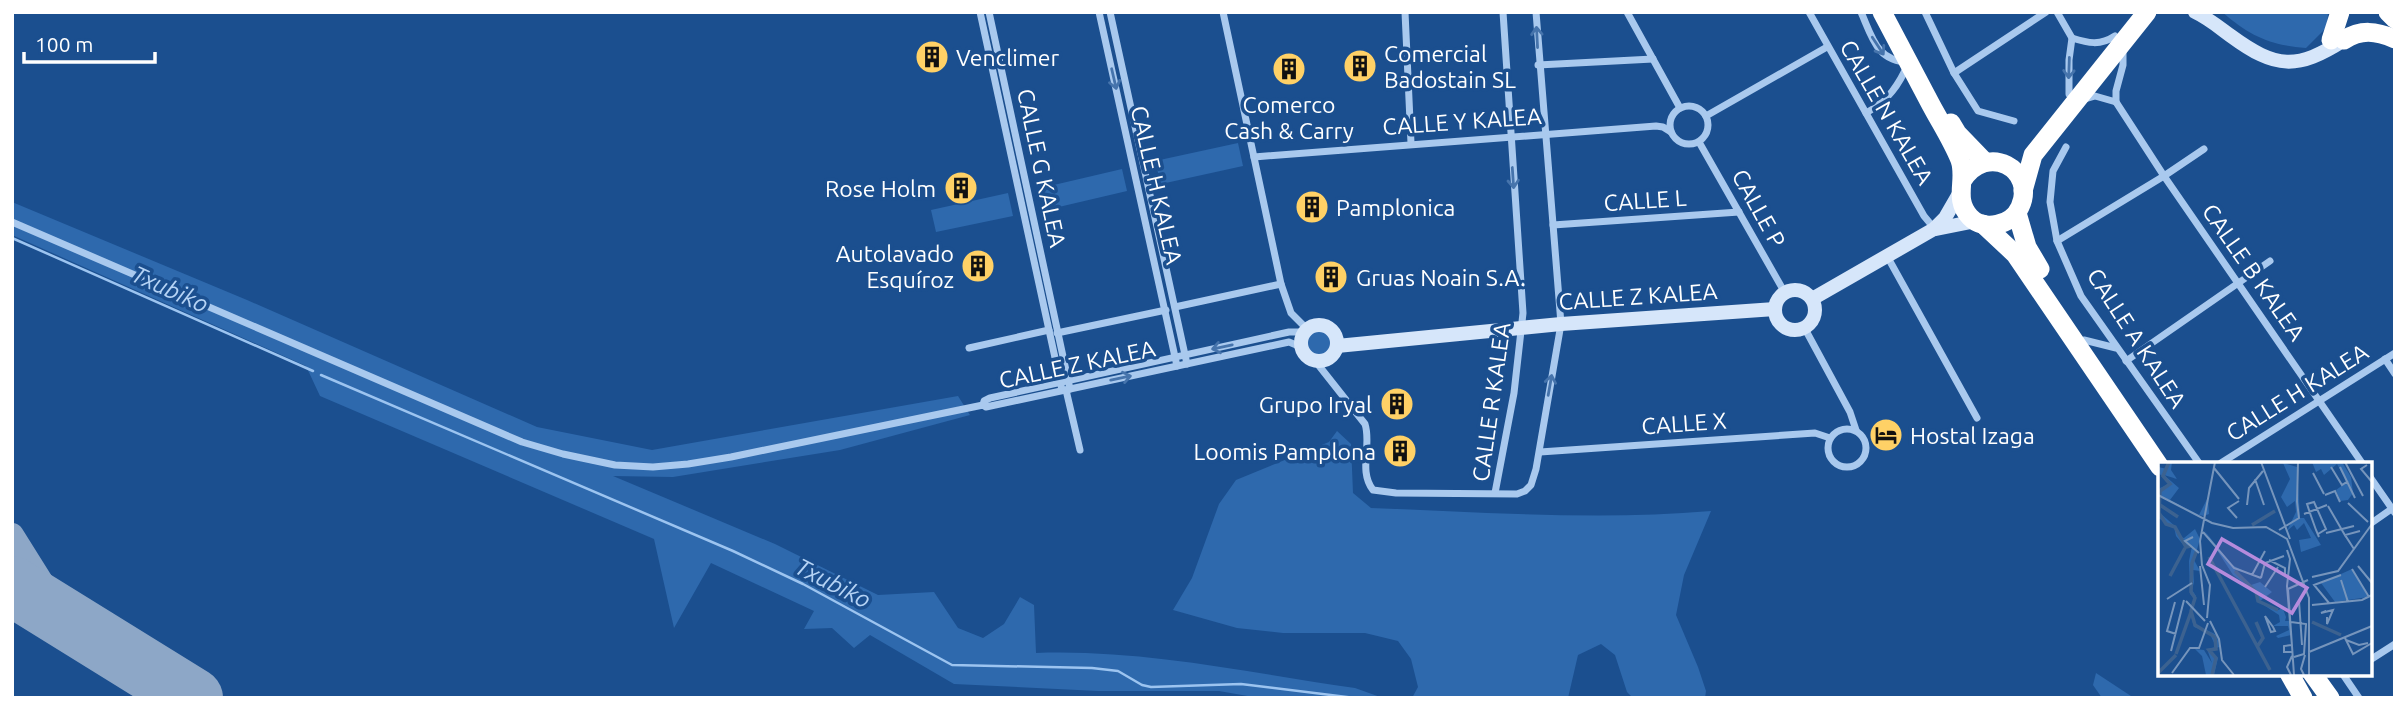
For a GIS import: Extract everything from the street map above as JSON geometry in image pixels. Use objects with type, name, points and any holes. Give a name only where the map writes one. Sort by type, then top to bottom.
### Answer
[{"type":"highway","points":[[1882,12],[1961,163],[1961,202],[1970,217],[2015,254],[2158,464]]},
{"type":"highway","points":[[1894,12],[1957,133],[1992,162],[2016,173],[2023,191]]},
{"type":"highway","points":[[2119,41],[2133,12]]},
{"type":"highway","points":[[1961,186],[1967,172],[2031,145],[2147,12]]},
{"type":"highway","points":[[2341,12],[2342,38],[2369,31],[2395,38]]},
{"type":"highway","points":[[2388,12],[2395,19]]},
{"type":"highway","points":[[1979,222],[2001,223],[2017,213],[2033,155],[2073,98]]},
{"type":"highway","points":[[2017,213],[2027,247],[2084,340],[2168,462]]},
{"type":"highway","points":[[2290,675],[2303,698]]},
{"type":"highway","points":[[2300,675],[2315,698]]},
{"type":"highway","points":[[2313,675],[2330,698]]},
{"type":"street","name":"CALLE G KALEA","points":[[980,12],[1049,330],[1080,450]]},
{"type":"street","name":"CALLE G KALEA","points":[[989,12],[1057,332],[1065,386]]},
{"type":"street","name":"CALLE H KALEA","points":[[1099,12],[1177,366]]},
{"type":"street","name":"CALLE H KALEA","points":[[1110,12],[1187,363]]},
{"type":"street","points":[[1223,12],[1281,284],[1291,313],[1304,336],[1307,357],[1316,362],[1365,424],[1366,475],[1373,490],[1396,493],[1495,493]]},
{"type":"street","points":[[1405,12],[1411,143]]},
{"type":"street","name":"CALLE R KALEA","points":[[1503,12],[1523,313],[1514,393],[1495,493],[1517,494],[1531,485],[1540,452],[1561,324],[1538,65],[1536,12]]},
{"type":"street","points":[[1628,12],[1680,108]]},
{"type":"street","points":[[1861,12],[1878,50],[1897,62],[1909,62],[1898,86],[1885,100],[1866,113]]},
{"type":"street","points":[[1925,12],[1954,73],[1978,111],[2014,121]]},
{"type":"street","points":[[1954,73],[2046,12]]},
{"type":"street","points":[[2057,12],[2072,38],[2069,60],[2073,98],[2095,96],[2116,102],[2123,65],[2119,41]]},
{"type":"street","points":[[2072,38],[2094,43],[2119,41],[2157,12]]},
{"type":"street","name":"CALLE N KALEA","points":[[1810,13],[1924,216],[1934,229]]},
{"type":"street","points":[[2199,13],[2261,56],[2281,62],[2293,62],[2317,55],[2342,38]]},
{"type":"street","points":[[1706,116],[1827,47]]},
{"type":"street","points":[[1538,65],[1653,59]]},
{"type":"street","name":"CALLE B KALEA","points":[[2116,102],[2360,462]]},
{"type":"street","points":[[1695,106],[1706,116],[1708,130],[1699,142],[1686,144],[1674,138],[1670,121],[1680,108],[1695,106]]},
{"type":"street","name":"CALLE Y KALEA","points":[[1254,157],[1656,126],[1671,132]]},
{"type":"street","name":"CALLE P","points":[[1699,142],[1784,293]]},
{"type":"street","name":"CALLE A KALEA","points":[[2066,147],[2053,171],[2050,202],[2057,241],[2081,296],[2198,462]]},
{"type":"street","points":[[2057,241],[2204,149]]},
{"type":"street","points":[[1812,299],[1934,229],[1945,218],[1961,186]]},
{"type":"street","name":"CALLE L","points":[[1553,225],[1739,212]]},
{"type":"street","name":"CALLE Z KALEA","points":[[12,222],[522,442],[615,465],[653,467],[710,461],[983,405],[984,401],[990,398],[1177,366],[1289,342],[1304,336]]},
{"type":"street","points":[[1934,229],[1979,222]]},
{"type":"street","points":[[1887,256],[1977,418]]},
{"type":"street","points":[[2126,361],[2270,261]]},
{"type":"street","points":[[1175,307],[1281,284]]},
{"type":"street","points":[[1798,290],[1812,299],[1815,312],[1810,323],[1796,330],[1781,324],[1775,309],[1777,301],[1784,293],[1798,290]]},
{"type":"street","name":"CALLE Z KALEA","points":[[1337,346],[1521,327],[1775,309]]},
{"type":"street","points":[[1057,332],[1166,310]]},
{"type":"street","points":[[1304,336],[1314,325],[1326,326],[1335,334],[1336,351],[1328,360],[1316,362]]},
{"type":"street","points":[[1804,327],[1850,412],[1856,430],[1865,440],[1866,453],[1853,467],[1834,463],[1828,451],[1830,438],[1841,429],[1856,430]]},
{"type":"street","points":[[970,348],[1049,330]]},
{"type":"street","name":"CALLE Z KALEA","points":[[1065,386],[1175,357],[1289,332],[1304,336]]},
{"type":"street","points":[[2084,340],[2117,348]]},
{"type":"street","name":"CALLE H KALEA","points":[[2223,462],[2395,353]]},
{"type":"street","points":[[2385,359],[2395,374]]},
{"type":"street","name":"CALLE X","points":[[1540,452],[1815,433],[1830,438]]},
{"type":"street","points":[[2372,480],[2394,510],[2372,523]]},
{"type":"street","points":[[2372,659],[2395,645]]},
{"type":"street","points":[[2346,675],[2359,698]]},
{"type":"shaded area","points":[[2222,12],[2328,12],[2327,27],[2306,48],[2293,47],[2261,38]]},
{"type":"shaded area","points":[[1238,143],[1243,166],[1161,184],[1155,161]]},
{"type":"shaded area","points":[[1122,169],[1127,191],[1046,210],[1041,188]]},
{"type":"shaded area","points":[[1008,193],[1013,216],[936,232],[931,210]]},
{"type":"shaded area","points":[[12,202],[247,300],[537,427],[652,450],[958,396],[970,415],[840,450],[673,477],[613,476],[775,544],[878,595],[934,592],[958,628],[983,638],[1004,624],[1020,597],[1034,605],[1036,653],[1116,655],[1196,663],[1355,688],[1383,698],[1259,698],[1219,691],[1098,691],[954,684],[870,635],[854,648],[832,628],[804,629],[814,611],[711,563],[674,628],[654,539],[320,396],[306,366],[12,235]]},
{"type":"shaded area","points":[[1319,329],[1329,333],[1333,343],[1329,353],[1319,357],[1309,353],[1305,343],[1309,333]]},
{"type":"shaded area","points":[[1337,431],[1351,444],[1353,493],[1371,508],[1584,516],[1711,511],[1684,575],[1676,615],[1698,667],[1706,691],[1705,698],[1633,698],[1627,692],[1615,655],[1601,644],[1578,655],[1568,698],[1412,698],[1418,687],[1411,659],[1398,641],[1365,633],[1283,633],[1237,628],[1173,610],[1192,578],[1219,504],[1236,480],[1329,442]]},
{"type":"shaded area","points":[[2096,673],[2134,698],[2102,698],[2093,685]]},
{"type":"waterway","name":"Txubiko","points":[[12,238],[313,371]]},
{"type":"waterway","name":"Txubiko","points":[[321,375],[733,551],[803,584],[952,665],[1092,668],[1118,671],[1142,685],[1151,687],[1241,684],[1355,698]]},
{"type":"taxiway","points":[[12,535],[64,618]]},
{"type":"runway","points":[[12,586],[193,698]]},
{"type":"place","name":"Venclimer","points":[[932,57]]},
{"type":"place","name":"Comercial Badostain SL","points":[[1360,66]]},
{"type":"place","name":"Comerco Cash & Carry","points":[[1289,69]]},
{"type":"place","name":"Rose Holm","points":[[961,188]]},
{"type":"place","name":"Pamplonica","points":[[1312,207]]},
{"type":"place","name":"Autolavado Esquíroz","points":[[978,266]]},
{"type":"place","name":"Gruas Noain S.A.","points":[[1331,277]]},
{"type":"place","name":"Grupo Iryal","points":[[1397,404]]},
{"type":"place","name":"Hostal Izaga","points":[[1886,435]]},
{"type":"place","name":"Loomis Pamplona","points":[[1400,451]]}]
